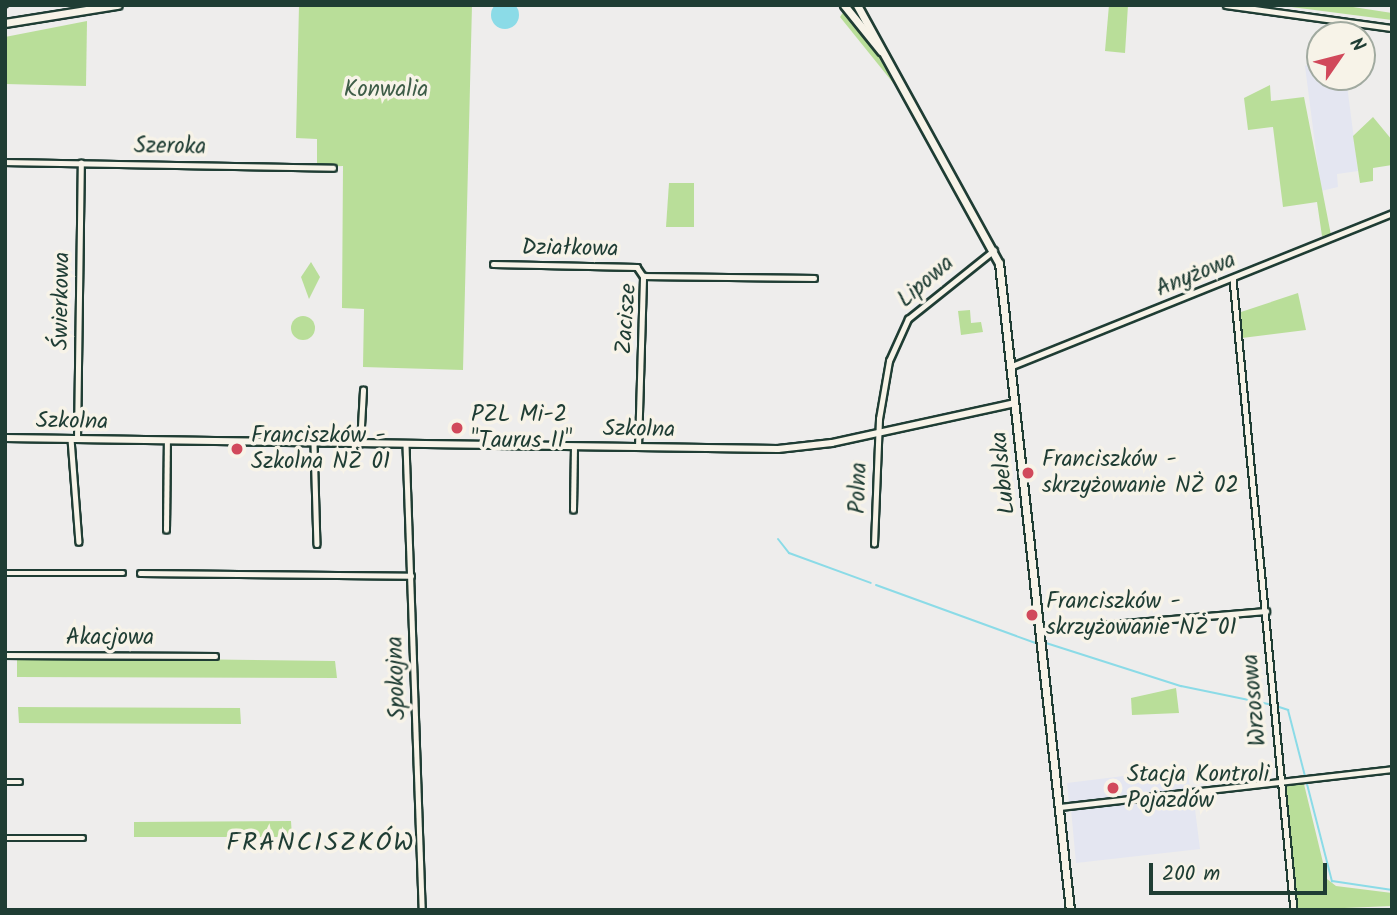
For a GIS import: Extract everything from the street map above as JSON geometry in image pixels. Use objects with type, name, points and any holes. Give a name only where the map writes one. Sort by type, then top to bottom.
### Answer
[{"type":"main road","points":[[5,23],[118,5]]},
{"type":"main road","name":"Lubelska","points":[[844,5],[888,60]]},
{"type":"main road","name":"Lubelska","points":[[857,5],[994,249],[1012,366],[1070,910]]},
{"type":"street","points":[[1226,5],[1392,28]]},
{"type":"street","name":"Szeroka","points":[[5,162],[333,168]]},
{"type":"street","name":"Świerkowa","points":[[79,542],[74,439],[81,163]]},
{"type":"street","name":"Anyżowa","points":[[1012,366],[1392,213]]},
{"type":"street","name":"Lipowa","points":[[878,433],[884,377],[905,323],[994,249]]},
{"type":"street","name":"Działkowa","points":[[492,264],[637,267],[643,275]]},
{"type":"street","name":"Zacisze","points":[[638,448],[643,275],[814,278]]},
{"type":"street","name":"Wrzosowa","points":[[1233,279],[1294,910]]},
{"type":"street","points":[[360,444],[363,390]]},
{"type":"street","name":"Szkolna","points":[[5,438],[778,449],[878,433],[1015,403]]},
{"type":"street","name":"Polna","points":[[874,544],[878,433]]},
{"type":"street","points":[[166,530],[167,441]]},
{"type":"street","points":[[314,444],[317,544]]},
{"type":"street","name":"Spokojna","points":[[407,445],[422,910]]},
{"type":"street","points":[[573,510],[574,447]]},
{"type":"street","points":[[5,573],[123,573]]},
{"type":"street","points":[[140,573],[411,576]]},
{"type":"street","points":[[1041,630],[1266,611]]},
{"type":"street","name":"Akacjowa","points":[[5,655],[215,656]]},
{"type":"street","points":[[1060,807],[1392,769]]},
{"type":"street","points":[[5,782],[20,782]]},
{"type":"street","points":[[5,838],[82,838]]},
{"type":"shaded area","points":[[1308,91],[1348,91],[1358,171],[1337,174],[1338,187],[1321,191]]},
{"type":"shaded area","points":[[1188,768],[1190,789],[1069,803],[1067,783]]},
{"type":"shaded area","points":[[1193,793],[1200,849],[1076,863],[1071,809]]},
{"type":"green space","name":"Konwalia","points":[[299,5],[472,5],[463,370],[363,367],[364,309],[342,308],[343,166],[317,167],[317,139],[296,138]]},
{"type":"green space","points":[[1109,5],[1128,5],[1125,53],[1105,51]]},
{"type":"green space","points":[[1276,5],[1340,5],[1392,13],[1392,20]]},
{"type":"green space","points":[[844,11],[884,61],[894,84],[840,17]]},
{"type":"green space","points":[[87,21],[86,86],[5,84],[5,37]]},
{"type":"green space","points":[[1270,85],[1271,101],[1304,97],[1331,235],[1322,236],[1317,202],[1283,207],[1273,127],[1248,130],[1244,98]]},
{"type":"green space","points":[[1373,117],[1392,140],[1392,165],[1373,168],[1373,181],[1360,183],[1353,136]]},
{"type":"green space","points":[[669,183],[694,183],[694,227],[666,227]]},
{"type":"green space","points":[[311,262],[320,277],[309,299],[301,277]]},
{"type":"green space","points":[[1298,293],[1306,330],[1242,338],[1241,312]]},
{"type":"green space","points":[[970,310],[971,323],[981,322],[983,332],[961,335],[958,311]]},
{"type":"green space","points":[[303,316],[312,319],[315,328],[312,337],[303,340],[294,337],[291,328],[294,319]]},
{"type":"green space","points":[[17,657],[335,661],[337,678],[17,677]]},
{"type":"green space","points":[[1176,688],[1179,713],[1132,715],[1131,698]]},
{"type":"green space","points":[[18,707],[240,708],[241,724],[19,723]]},
{"type":"green space","points":[[1303,780],[1327,879],[1336,886],[1392,893],[1392,906],[1296,910],[1282,782]]},
{"type":"green space","points":[[291,821],[292,837],[134,837],[134,822]]},
{"type":"water","points":[[505,1],[515,5],[519,15],[515,25],[505,29],[495,25],[491,15],[495,5]]},
{"type":"waterway","points":[[778,539],[789,553],[871,583]]},
{"type":"waterway","points":[[876,585],[1035,643]]},
{"type":"waterway","points":[[1046,643],[1181,686],[1268,704]]},
{"type":"waterway","points":[[1276,706],[1288,710],[1332,881],[1392,890]]},
{"type":"place","name":"PZL Mi-2 \"Taurus II\"","points":[[457,428]]},
{"type":"place","name":"Franciszków - Szkolna NŻ 01","points":[[237,449]]},
{"type":"place","name":"Franciszków - skrzyżowanie NŻ 02","points":[[1028,473]]},
{"type":"place","name":"Franciszków - skrzyżowanie NŻ 01","points":[[1032,615]]},
{"type":"place","name":"Stacja Kontroli Pojazdów","points":[[1113,788]]},
{"type":"district","name":"FRANCISZKÓW","points":[[321,844]]}]
